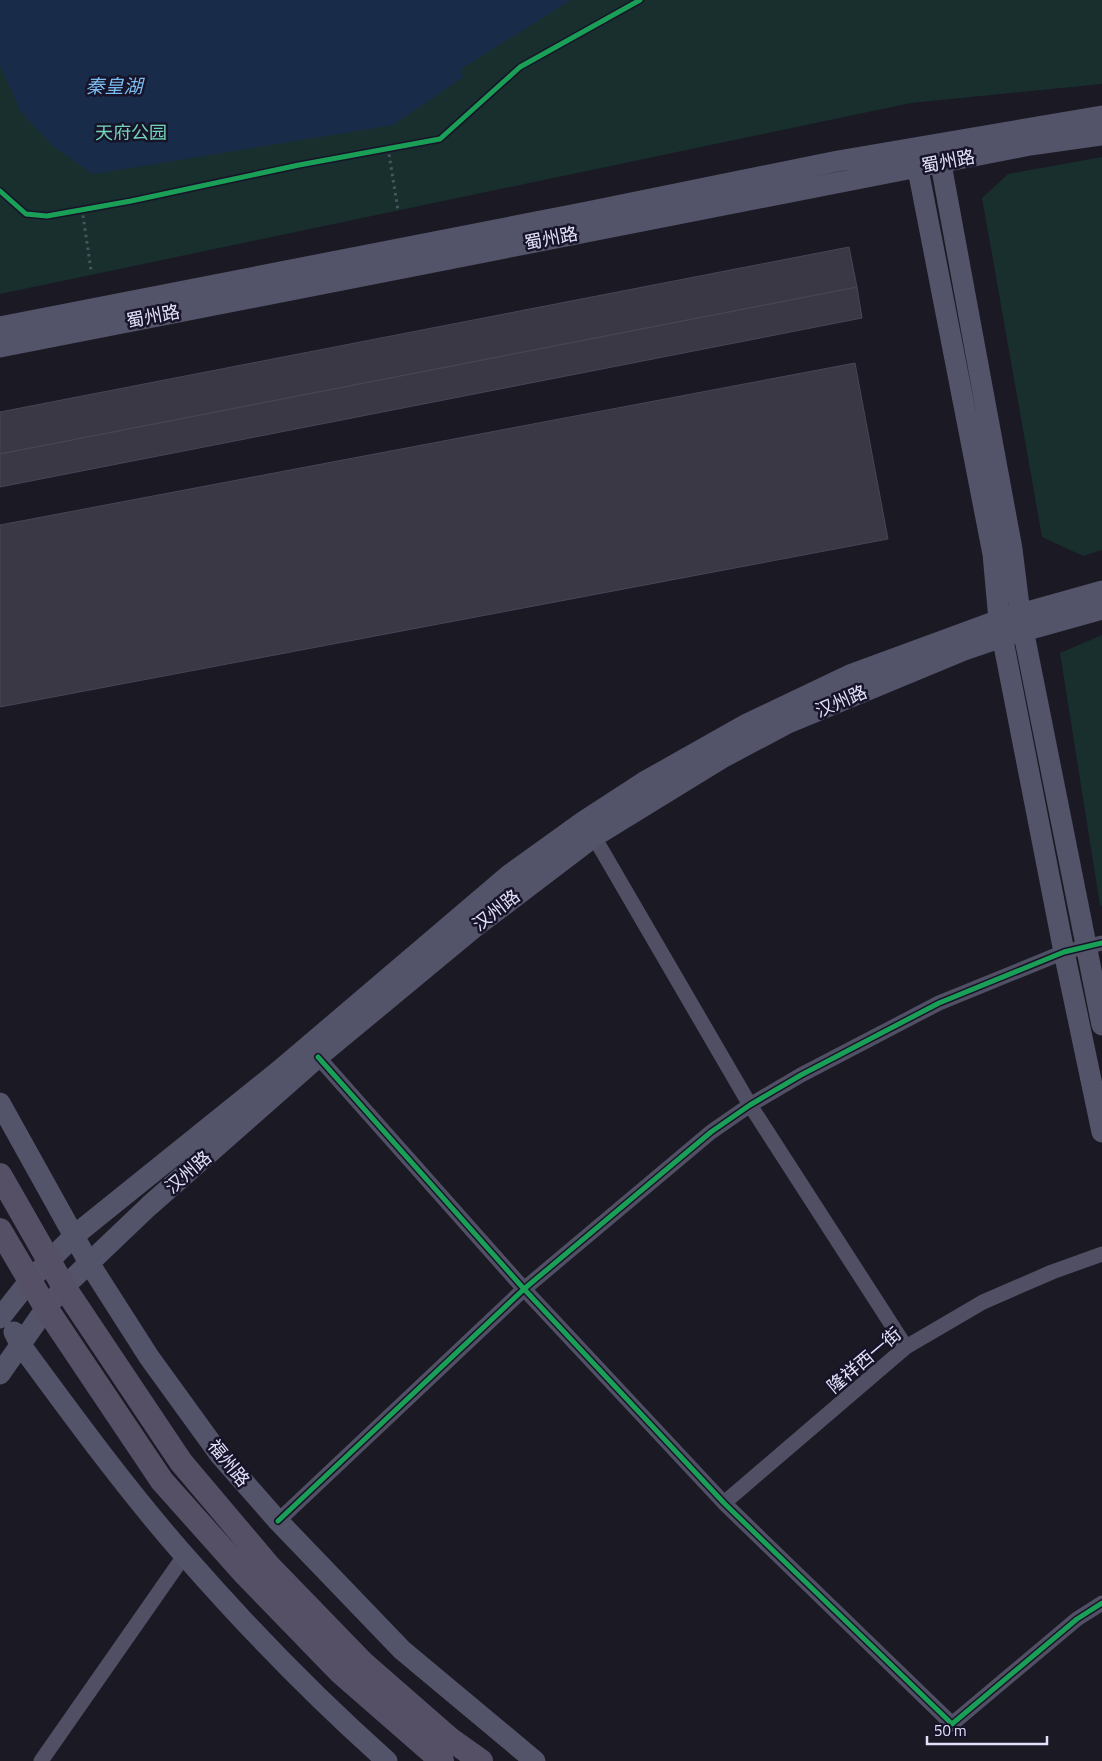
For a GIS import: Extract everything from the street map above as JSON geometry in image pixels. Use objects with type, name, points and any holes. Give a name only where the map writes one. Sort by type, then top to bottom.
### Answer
[{"type":"main road","name":"蜀州路","points":[[0,347],[939,152],[1102,116]]},
{"type":"main road","name":"蜀州路","points":[[939,152],[1030,145],[1102,135]]},
{"type":"main road","points":[[939,152],[1012,549],[1022,622],[1094,945],[1102,1025]]},
{"type":"main road","name":"蜀州路","points":[[0,327],[915,157]]},
{"type":"main road","points":[[915,157],[993,554],[1001,628],[1064,952],[1102,1132]]},
{"type":"main road","name":"汉州路","points":[[1,1312],[75,1235],[280,1070],[494,888],[589,829],[788,723],[955,654],[1001,628],[1022,622],[1102,591]]},
{"type":"main road","name":"汉州路","points":[[1022,622],[1102,609]]},
{"type":"main road","name":"汉州路","points":[[0,1374],[46,1308],[64,1287],[149,1206],[318,1057],[589,829]]},
{"type":"main road","name":"福州路","points":[[0,1103],[89,1263],[149,1357],[220,1455],[278,1521],[402,1650],[535,1761]]},
{"type":"main road","name":"福州路","points":[[0,1175],[64,1287],[181,1462],[268,1565],[363,1663],[450,1739],[482,1761]]},
{"type":"main road","points":[[0,1230],[46,1308],[162,1481],[245,1574],[340,1672],[442,1761]]},
{"type":"main road","points":[[1,1312],[20,1344],[84,1431],[184,1556],[345,1724],[386,1761]]},
{"type":"street","points":[[589,829],[750,1105],[906,1347]]},
{"type":"street","points":[[278,1521],[524,1289],[711,1132],[750,1105],[800,1075],[939,1004],[1064,952],[1094,945]]},
{"type":"street","points":[[318,1057],[524,1289],[724,1503],[952,1724],[1077,1619],[1102,1603]]},
{"type":"street","name":"隆祥西一街","points":[[724,1503],[906,1347],[983,1302],[1052,1272],[1102,1254]]},
{"type":"street","points":[[41,1761],[184,1556]]},
{"type":"path","points":[[379,150],[397,147]]},
{"type":"path","points":[[388,148],[398,210]]},
{"type":"path","points":[[73,210],[90,207]]},
{"type":"path","points":[[82,208],[91,270]]},
{"type":"green space","name":"天府公园","points":[[0,0],[1102,0],[1102,84],[911,103],[0,294]]},
{"type":"green space","points":[[1102,157],[1102,550],[1083,556],[1042,537],[982,198],[1008,174]]},
{"type":"green space","points":[[1102,635],[1102,906],[1100,905],[1060,653]]},
{"type":"water","name":"秦皇湖","points":[[0,0],[571,0],[461,69],[463,77],[393,125],[93,174],[53,146],[21,112],[0,65]]},
{"type":"building","points":[[849,247],[857,287],[0,454],[0,412]]},
{"type":"building","points":[[857,287],[862,318],[0,487],[0,454]]},
{"type":"building","points":[[855,363],[888,539],[0,707],[0,525]]},
{"type":"cycle path","points":[[0,191],[26,214],[47,216],[131,201],[299,165],[440,139],[520,67],[640,0]]},
{"type":"cycle path","points":[[278,1521],[524,1289],[711,1132],[750,1105],[801,1075],[939,1003],[1064,952],[1102,943]]},
{"type":"cycle path","points":[[318,1057],[524,1289],[724,1503],[952,1724],[1077,1619],[1102,1603]]}]
